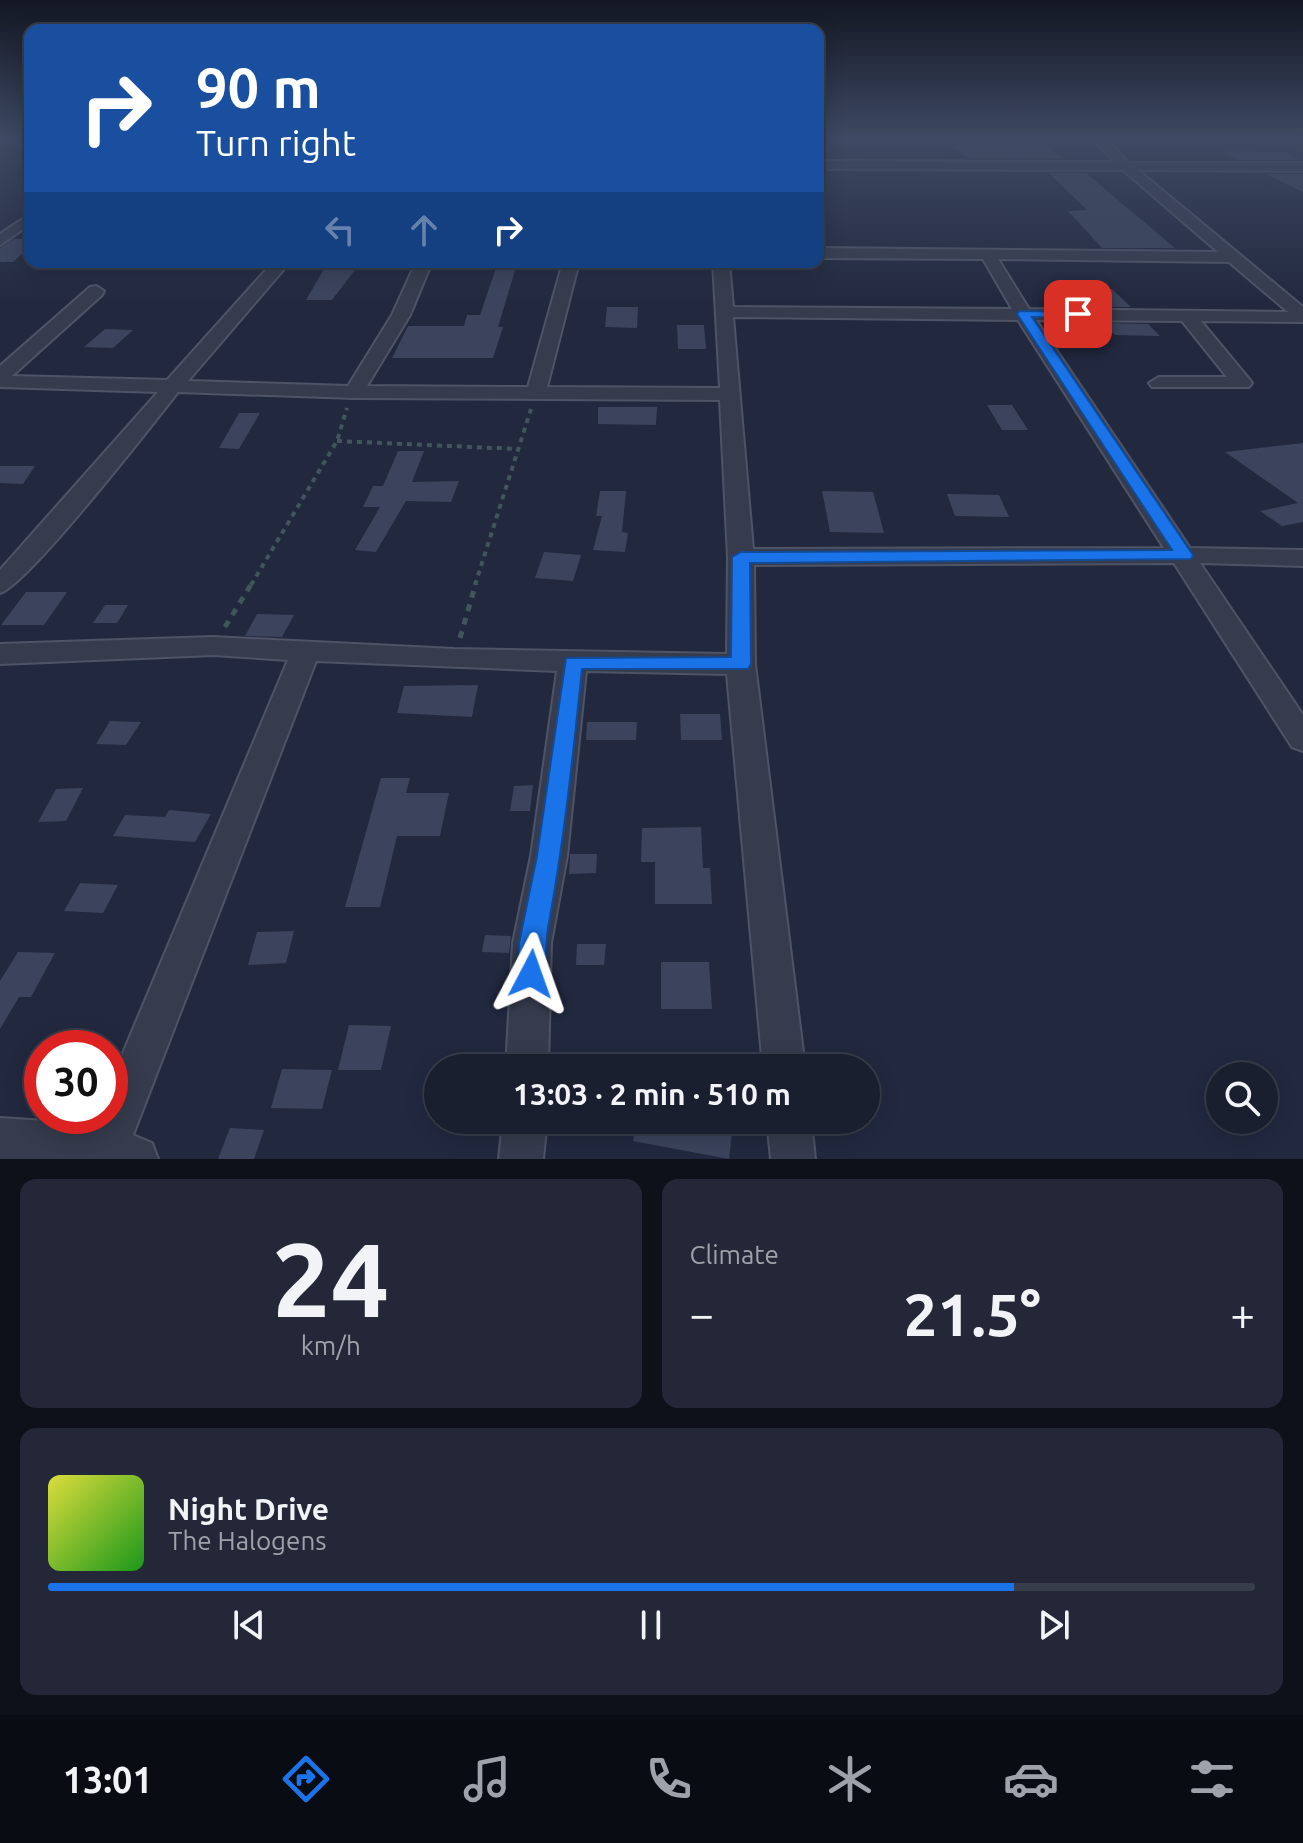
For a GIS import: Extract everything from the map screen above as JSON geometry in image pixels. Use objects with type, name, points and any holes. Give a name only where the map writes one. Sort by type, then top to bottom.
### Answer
[{"type":"street","points":[[1158,193],[1303,316]]},
{"type":"street","points":[[0,241],[21,224]]},
{"type":"street","points":[[824,253],[1234,257]]},
{"type":"street","points":[[988,255],[1023,314],[1303,739]]},
{"type":"street","points":[[0,585],[106,471],[169,387],[277,268]]},
{"type":"street","points":[[354,392],[401,315],[421,268]]},
{"type":"street","points":[[536,393],[569,268]]},
{"type":"street","points":[[721,268],[741,557],[741,664],[783,1054]]},
{"type":"street","points":[[0,379],[96,291]]},
{"type":"street","points":[[725,312],[1303,316]]},
{"type":"street","points":[[1159,383],[1242,383],[1186,315]]},
{"type":"street","points":[[0,379],[354,392],[730,394]]},
{"type":"street","points":[[741,557],[1184,555],[1303,558]]},
{"type":"street","points":[[0,654],[213,646],[454,659],[741,664]]},
{"type":"street","points":[[0,1140],[114,1155],[306,650]]},
{"type":"street","points":[[528,1054],[532,943],[549,856],[573,662]]},
{"type":"street","points":[[521,1159],[524,1134]]},
{"type":"street","points":[[790,1134],[793,1159]]},
{"type":"path","points":[[213,646],[337,441],[354,392]]},
{"type":"path","points":[[454,659],[493,521],[536,393]]},
{"type":"path","points":[[337,441],[517,449]]},
{"type":"building","points":[[1070,193],[1110,193],[1175,248],[1102,248],[1068,211],[1087,210]]},
{"type":"building","points":[[13,239],[24,239],[24,252],[13,262],[0,262],[0,248]]},
{"type":"building","points":[[325,268],[356,268],[332,300],[306,300]]},
{"type":"building","points":[[496,268],[516,268],[498,327],[503,327],[493,358],[392,358],[408,326],[464,326],[467,315],[480,315]]},
{"type":"building","points":[[1067,289],[1112,289],[1131,307],[1085,307]]},
{"type":"building","points":[[607,307],[638,307],[637,328],[605,327]]},
{"type":"building","points":[[1103,323],[1148,324],[1160,336],[1115,335]]},
{"type":"building","points":[[677,325],[704,325],[706,349],[678,349]]},
{"type":"building","points":[[105,329],[133,330],[113,348],[84,347]]},
{"type":"building","points":[[987,405],[1012,405],[1028,430],[1002,430]]},
{"type":"building","points":[[598,407],[657,407],[656,425],[598,424]]},
{"type":"building","points":[[239,413],[260,413],[239,449],[219,448]]},
{"type":"building","points":[[1303,443],[1303,522],[1282,526],[1260,511],[1298,503],[1225,452]]},
{"type":"building","points":[[398,451],[424,451],[412,482],[459,481],[451,502],[406,501],[376,552],[355,550],[380,507],[363,507],[373,486],[383,486]]},
{"type":"building","points":[[0,466],[35,466],[23,484],[0,483]]},
{"type":"building","points":[[600,491],[626,491],[622,532],[628,533],[625,552],[593,550],[602,516],[596,516]]},
{"type":"building","points":[[822,491],[873,492],[884,533],[830,532]]},
{"type":"building","points":[[947,494],[999,495],[1009,517],[955,516]]},
{"type":"building","points":[[544,552],[581,555],[573,581],[535,578]]},
{"type":"building","points":[[26,592],[67,592],[44,625],[1,625]]},
{"type":"building","points":[[105,605],[128,605],[117,623],[93,623]]},
{"type":"building","points":[[257,614],[294,615],[282,637],[245,636]]},
{"type":"building","points":[[478,685],[472,717],[397,713],[404,686]]},
{"type":"building","points":[[680,714],[720,714],[722,740],[681,740]]},
{"type":"building","points":[[110,721],[141,722],[126,745],[96,744]]},
{"type":"building","points":[[587,722],[637,722],[636,740],[586,740]]},
{"type":"building","points":[[381,778],[410,778],[406,793],[449,793],[440,836],[397,836],[380,907],[345,907]]},
{"type":"building","points":[[533,785],[530,811],[510,811],[514,786]]},
{"type":"building","points":[[83,788],[66,821],[38,822],[56,789]]},
{"type":"building","points":[[169,810],[211,814],[195,842],[113,836],[125,815],[165,817]]},
{"type":"building","points":[[701,827],[703,868],[710,868],[712,904],[655,904],[655,862],[641,862],[642,828]]},
{"type":"building","points":[[570,854],[597,854],[596,873],[569,874]]},
{"type":"building","points":[[80,883],[118,885],[103,913],[64,911]]},
{"type":"building","points":[[294,931],[286,963],[248,965],[257,932]]},
{"type":"building","points":[[485,935],[511,936],[509,953],[482,952]]},
{"type":"building","points":[[577,944],[606,944],[604,965],[576,965]]},
{"type":"building","points":[[18,952],[55,953],[31,997],[19,997],[0,1029],[0,981]]},
{"type":"building","points":[[661,962],[709,962],[712,1009],[661,1009]]},
{"type":"building","points":[[349,1025],[391,1026],[381,1070],[338,1070]]},
{"type":"building","points":[[282,1069],[332,1070],[322,1109],[271,1108]]},
{"type":"building","points":[[230,1128],[264,1130],[254,1159],[218,1159]]},
{"type":"building","points":[[634,1134],[732,1134],[729,1159],[633,1141]]},
{"type":"route","points":[[531,974],[532,943],[549,856],[573,662],[741,664],[741,557],[1184,555],[1023,314],[1078,314]]}]
